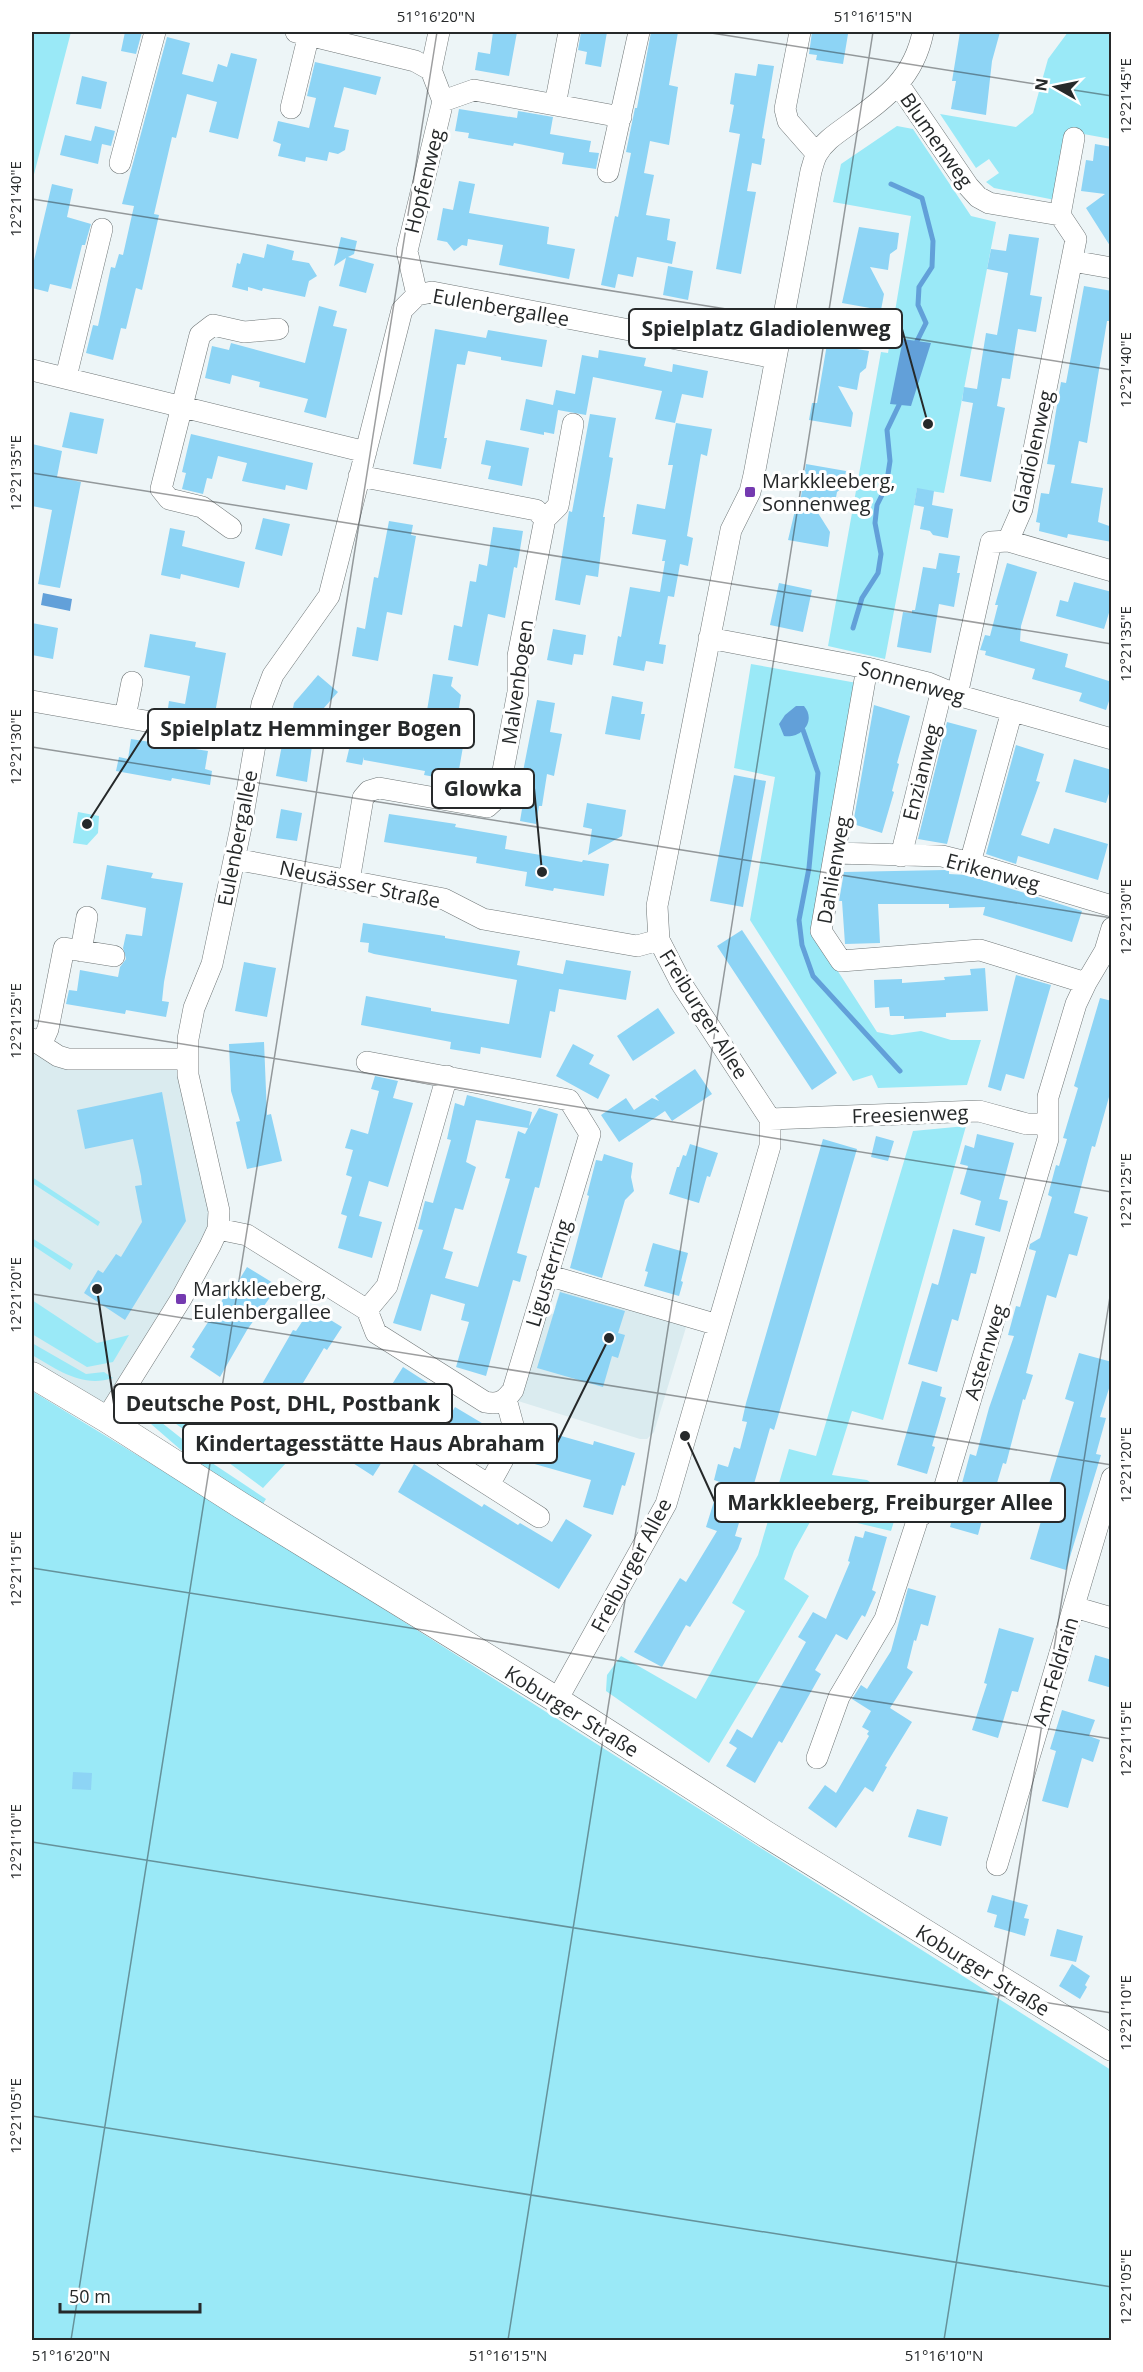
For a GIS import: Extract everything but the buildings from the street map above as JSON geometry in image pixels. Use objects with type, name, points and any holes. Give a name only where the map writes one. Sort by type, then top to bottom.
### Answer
[{"type":"main road","name":"Koburger Straße","points":[[32,1375],[558,1700],[765,1834],[1112,2048]]},
{"type":"street","points":[[120,163],[155,32]]},
{"type":"street","points":[[291,108],[302,33],[415,61],[431,70],[440,32]]},
{"type":"street","points":[[555,105],[569,32]]},
{"type":"street","points":[[608,172],[639,32]]},
{"type":"street","points":[[800,32],[785,109],[788,121],[817,154]]},
{"type":"street","name":"Freiburger Allee","points":[[558,1700],[666,1504],[770,1146],[770,1119],[681,983],[659,940],[657,906],[731,530],[750,492],[754,475],[811,171],[817,154],[832,137],[899,85],[911,68],[921,45],[923,32]]},
{"type":"street","name":"Hopfenweg","points":[[417,295],[407,251],[443,101],[431,70]]},
{"type":"street","name":"Blumenweg","points":[[899,85],[968,186],[978,197],[989,203],[1060,215]]},
{"type":"street","points":[[443,101],[474,90],[621,117]]},
{"type":"street","points":[[1074,138],[1060,215],[1076,239],[1072,261],[1112,268]]},
{"type":"street","points":[[66,377],[102,229]]},
{"type":"street","name":"Gladiolenweg","points":[[949,692],[991,542],[1008,541],[1022,509],[1072,261]]},
{"type":"street","name":"Eulenbergallee","points":[[218,1229],[219,1211],[192,1098],[187,1059],[194,1008],[212,964],[235,859],[262,704],[273,675],[329,596],[402,310],[417,295],[432,292],[775,358]]},
{"type":"street","points":[[231,528],[202,507],[169,499],[161,489],[200,335],[213,325],[244,332],[278,329]]},
{"type":"street","points":[[32,370],[366,452]]},
{"type":"street","name":"Malvenbogen","points":[[349,880],[363,798],[369,791],[379,788],[487,807],[498,797],[518,692],[518,656],[545,519],[558,506],[573,424]]},
{"type":"street","points":[[359,476],[536,510],[545,519]]},
{"type":"street","points":[[1008,541],[1112,571]]},
{"type":"street","name":"Sonnenweg","points":[[709,638],[867,668],[928,683],[949,692],[1112,739]]},
{"type":"street","name":"Dahlienweg","points":[[867,668],[821,931],[841,961],[980,950],[1086,983]]},
{"type":"street","points":[[125,717],[132,682]]},
{"type":"street","name":"Enzianweg","points":[[901,856],[949,692]]},
{"type":"street","points":[[32,701],[157,723]]},
{"type":"street","points":[[970,862],[1012,711]]},
{"type":"street","name":"Erikenweg","points":[[836,853],[942,856],[970,862],[1112,906]]},
{"type":"street","name":"Neusässer Straße","points":[[235,859],[444,899],[483,919],[637,946],[659,940]]},
{"type":"street","points":[[81,951],[87,917]]},
{"type":"street","name":"Asternweg","points":[[818,1758],[839,1697],[885,1619],[918,1518],[941,1499],[1048,1139],[1048,1097],[1076,1004],[1105,951],[1112,927]]},
{"type":"street","points":[[114,956],[64,948],[48,1029],[36,1042],[58,1056],[68,1059],[187,1059]]},
{"type":"street","name":"Ligusterring","points":[[367,1062],[569,1100],[590,1134],[513,1390],[506,1399]]},
{"type":"street","points":[[368,1310],[387,1286],[447,1076]]},
{"type":"street","name":"Freesienweg","points":[[770,1119],[980,1111],[1027,1124],[1048,1124]]},
{"type":"street","points":[[106,1419],[181,1299],[218,1229],[247,1235],[368,1310],[376,1333],[485,1402],[495,1404],[506,1399],[516,1436],[489,1485]]},
{"type":"street","points":[[548,1275],[718,1325]]},
{"type":"street","points":[[445,1457],[539,1517]]},
{"type":"street","name":"Am Feldrain","points":[[997,1865],[1112,1478]]},
{"type":"street","points":[[1074,1606],[1112,1618]]},
{"type":"shaded area","points":[[32,32],[71,32],[32,182]]},
{"type":"shaded area","points":[[1068,32],[1111,32],[1111,139],[1067,131],[1055,200],[994,188],[986,182],[999,173],[989,159],[976,168],[940,114],[1016,127],[1033,113],[1048,59]]},
{"type":"shaded area","points":[[897,126],[913,129],[971,216],[996,222],[944,493],[917,489],[885,659],[828,646],[881,352],[888,353],[911,216],[833,202],[841,164]]},
{"type":"shaded area","points":[[903,339],[931,343],[911,406],[890,404]]},
{"type":"shaded area","points":[[43,593],[72,599],[70,611],[41,605]]},
{"type":"shaded area","points":[[751,664],[857,683],[812,931],[877,1032],[892,1035],[921,1031],[951,1040],[981,1040],[967,1085],[878,1088],[872,1075],[853,1081],[750,920],[775,777],[734,768]]},
{"type":"shaded area","points":[[796,706],[804,706],[808,712],[808,723],[796,735],[784,736],[779,724],[785,715]]},
{"type":"shaded area","points":[[78,812],[99,816],[98,833],[87,845],[73,843]]},
{"type":"shaded area","points":[[32,1039],[58,1056],[187,1059],[219,1211],[106,1419],[32,1375]]},
{"type":"shaded area","points":[[966,1126],[883,1420],[852,1411],[832,1475],[867,1480],[900,1502],[891,1531],[815,1513],[794,1551],[784,1579],[809,1596],[709,1763],[606,1691],[607,1675],[621,1656],[696,1699],[745,1611],[732,1603],[758,1555],[789,1449],[816,1456],[913,1131]]},
{"type":"shaded area","points":[[32,1177],[100,1222],[98,1226],[32,1183]]},
{"type":"shaded area","points":[[32,1238],[73,1264],[70,1270],[32,1245]]},
{"type":"shaded area","points":[[564,1276],[691,1311],[654,1432],[647,1439],[640,1439],[518,1401],[543,1311],[556,1315],[559,1308],[555,1307]]},
{"type":"shaded area","points":[[32,1300],[97,1343],[129,1335],[113,1362],[87,1367],[32,1334]]},
{"type":"shaded area","points":[[32,1343],[86,1374],[104,1372],[113,1378],[91,1381],[71,1376],[32,1355]]},
{"type":"shaded area","points":[[159,1385],[286,1463],[263,1488],[168,1418],[157,1388]]},
{"type":"shaded area","points":[[32,1391],[237,1516],[1111,2070],[1111,2340],[32,2340]]},
{"type":"shaded area","points":[[144,1398],[152,1403],[157,1419],[215,1465],[266,1499],[261,1507],[204,1470],[151,1424],[143,1407]]},
{"type":"waterway","points":[[891,184],[922,198],[933,241],[932,267],[919,287],[918,305],[926,323],[917,341]]},
{"type":"waterway","points":[[853,628],[862,598],[878,573],[881,554],[875,523],[877,505],[886,487],[890,461],[887,430],[899,405]]},
{"type":"waterway","points":[[803,730],[818,773],[809,868],[799,920],[802,945],[813,976],[900,1071]]},
{"type":"place","name":"Spielplatz Gladiolenweg","points":[[928,424]]},
{"type":"place","name":"Markkleeberg, Sonnenweg","points":[[750,492]]},
{"type":"place","name":"Spielplatz Hemminger Bogen","points":[[87,824]]},
{"type":"place","name":"Glowka","points":[[542,872]]},
{"type":"place","name":"Deutsche Post, DHL, Postbank","points":[[97,1289]]},
{"type":"place","name":"Markkleeberg, Eulenbergallee","points":[[181,1299]]},
{"type":"place","name":"Kindertagesstätte Haus Abraham","points":[[609,1338]]},
{"type":"place","name":"Markkleeberg, Freiburger Allee","points":[[685,1436]]}]
